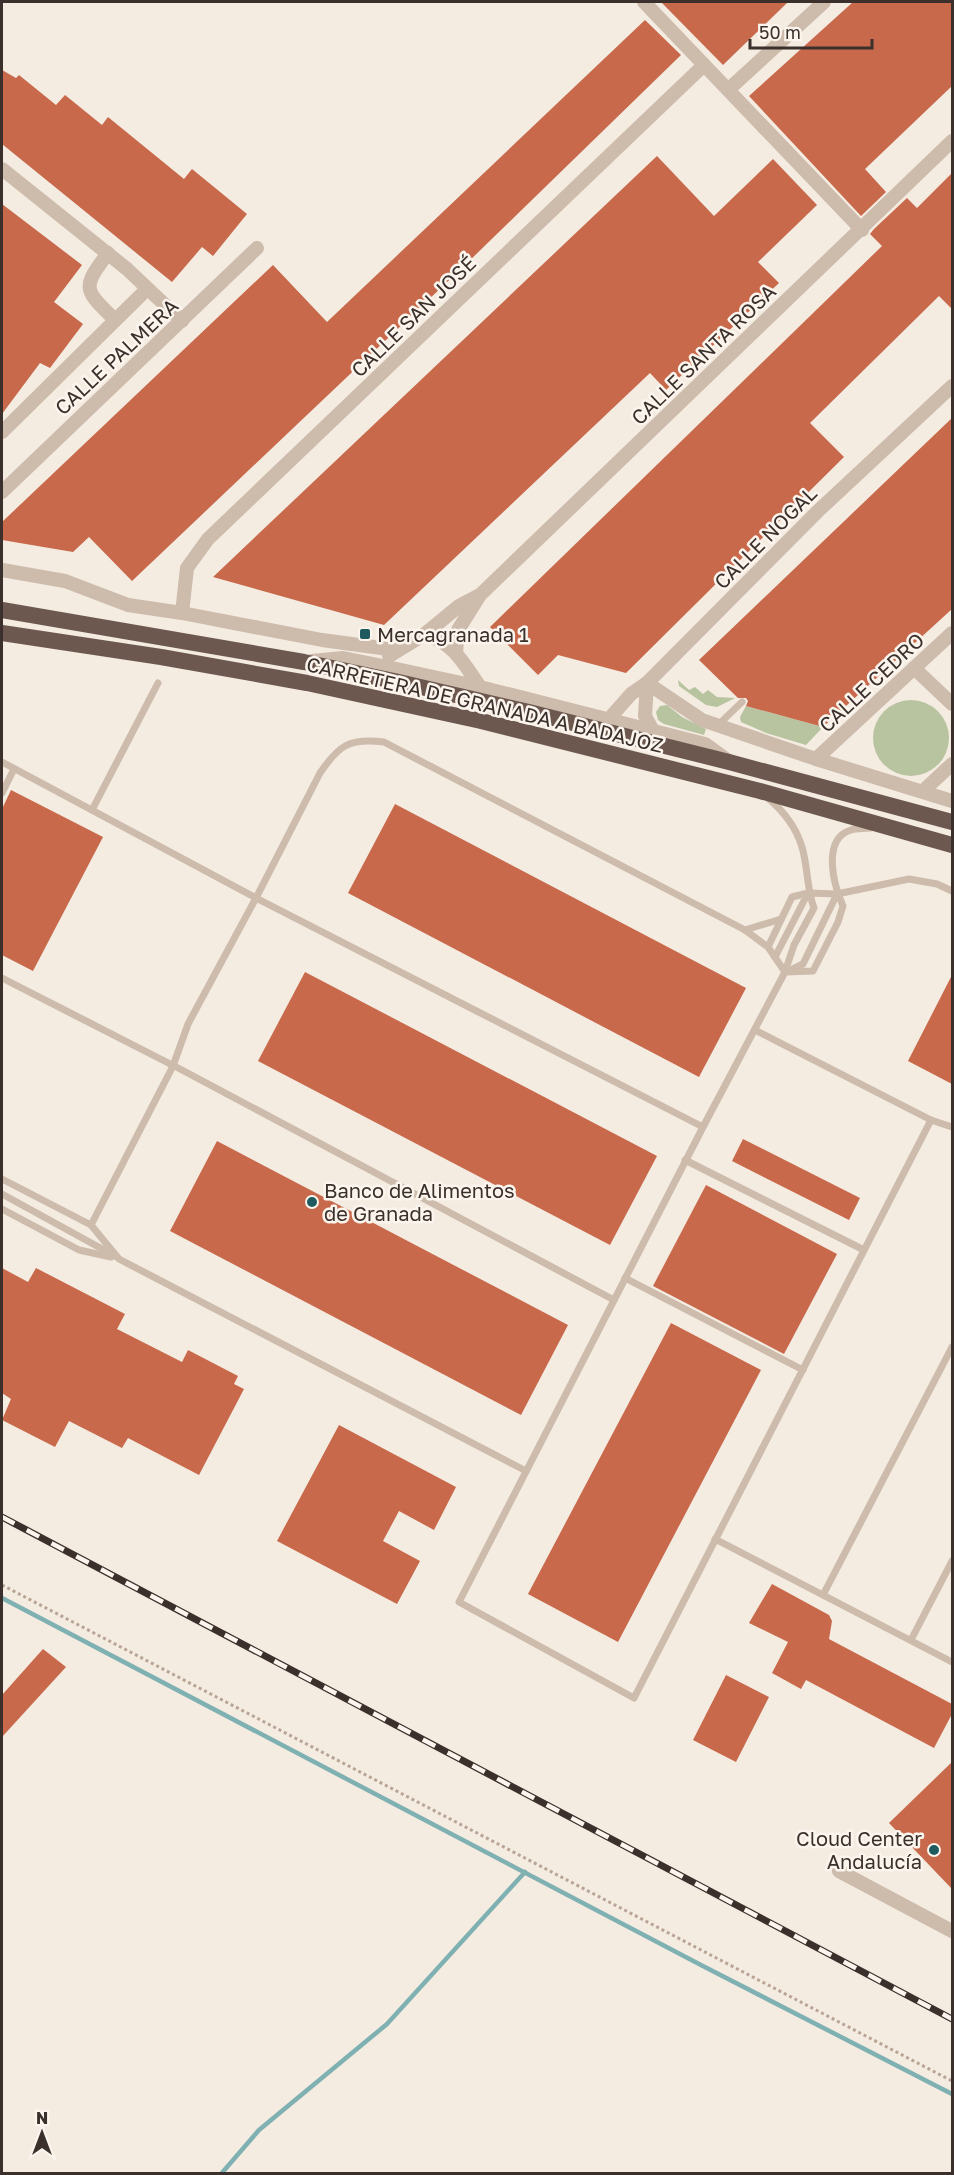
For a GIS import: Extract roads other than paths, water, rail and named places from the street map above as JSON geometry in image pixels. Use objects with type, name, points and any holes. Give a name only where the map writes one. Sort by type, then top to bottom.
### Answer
[{"type":"highway","name":"CARRETERA DE GRANADA A BADAJOZ","points":[[2,610],[304,662],[529,712],[729,762],[952,822]]},
{"type":"highway","name":"CARRETERA DE GRANADA A BADAJOZ","points":[[2,633],[307,682],[481,721],[760,791],[952,845]]},
{"type":"street","points":[[644,2],[862,230]]},
{"type":"street","points":[[729,89],[824,2]]},
{"type":"street","name":"CALLE SAN JOSÉ","points":[[182,613],[187,568],[208,539],[704,65]]},
{"type":"street","name":"CALLE SANTA ROSA","points":[[456,653],[458,630],[480,595],[952,141]]},
{"type":"street","points":[[2,169],[108,253],[183,321]]},
{"type":"street","name":"CALLE PALMERA","points":[[2,492],[257,248]]},
{"type":"street","points":[[108,253],[91,276],[89,286],[93,298],[115,320]]},
{"type":"street","name":"CALLE PALMERA","points":[[2,432],[147,289]]},
{"type":"street","name":"CALLE NOGAL","points":[[609,719],[631,694],[646,683],[818,511],[952,386]]},
{"type":"street","points":[[2,570],[65,581],[128,604],[322,640],[396,650]]},
{"type":"street","name":"CALLE SANTA ROSA","points":[[378,664],[396,650],[425,634],[459,606],[480,595]]},
{"type":"street","name":"CALLE CEDRO","points":[[816,759],[952,633]]},
{"type":"street","points":[[425,634],[439,639],[456,653],[480,687]]},
{"type":"street","points":[[304,662],[343,658],[480,687],[705,744],[729,762]]},
{"type":"street","points":[[914,668],[952,704]]},
{"type":"street","points":[[646,683],[702,720],[816,759],[952,801]]},
{"type":"street","points":[[646,683],[645,716],[652,729]]},
{"type":"street","points":[[923,791],[952,764]]},
{"type":"street","points":[[839,1870],[952,1931]]},
{"type":"lane","points":[[92,810],[158,682]]},
{"type":"lane","points":[[718,725],[742,702]]},
{"type":"lane","points":[[91,1225],[173,1066],[188,1024],[320,773],[332,755],[345,745],[362,739],[384,742],[745,930],[768,947],[785,972]]},
{"type":"lane","points":[[2,762],[256,898],[703,1127]]},
{"type":"lane","points":[[2,793],[14,769]]},
{"type":"lane","points":[[760,791],[785,813],[802,844],[808,893],[813,908],[794,945],[785,972],[685,1160],[459,1602],[634,1698],[931,1120]]},
{"type":"lane","points":[[785,972],[813,971],[838,922],[843,906],[837,894],[831,857],[838,838],[850,830],[889,827]]},
{"type":"lane","points":[[768,947],[792,897],[808,893],[837,894],[909,879],[937,884],[952,891]]},
{"type":"lane","points":[[775,957],[808,893]]},
{"type":"lane","points":[[785,972],[803,964],[837,894]]},
{"type":"lane","points":[[745,930],[782,920]]},
{"type":"lane","points":[[2,978],[614,1300]]},
{"type":"lane","points":[[755,1030],[931,1120],[952,1127]]},
{"type":"lane","points":[[685,1160],[864,1250]]},
{"type":"lane","points":[[2,1179],[91,1225],[119,1259]]},
{"type":"lane","points":[[2,1194],[119,1259],[526,1471]]},
{"type":"lane","points":[[2,1209],[79,1250],[119,1259]]},
{"type":"lane","points":[[625,1278],[802,1370]]},
{"type":"lane","points":[[823,1595],[952,1347]]},
{"type":"lane","points":[[715,1539],[952,1662]]},
{"type":"lane","points":[[911,1640],[952,1561]]},
{"type":"waterway","points":[[2,1598],[699,1964],[952,2094]]},
{"type":"waterway","points":[[221,2174],[259,2130],[387,2024],[525,1872]]},
{"type":"railway","points":[[2,1517],[952,2019]]},
{"type":"place","name":"Mercagranada 1","points":[[365,634]]},
{"type":"place","name":"Banco de Alimentos de Granada","points":[[312,1202]]},
{"type":"place","name":"Cloud Center Andalucía","points":[[934,1850]]}]
